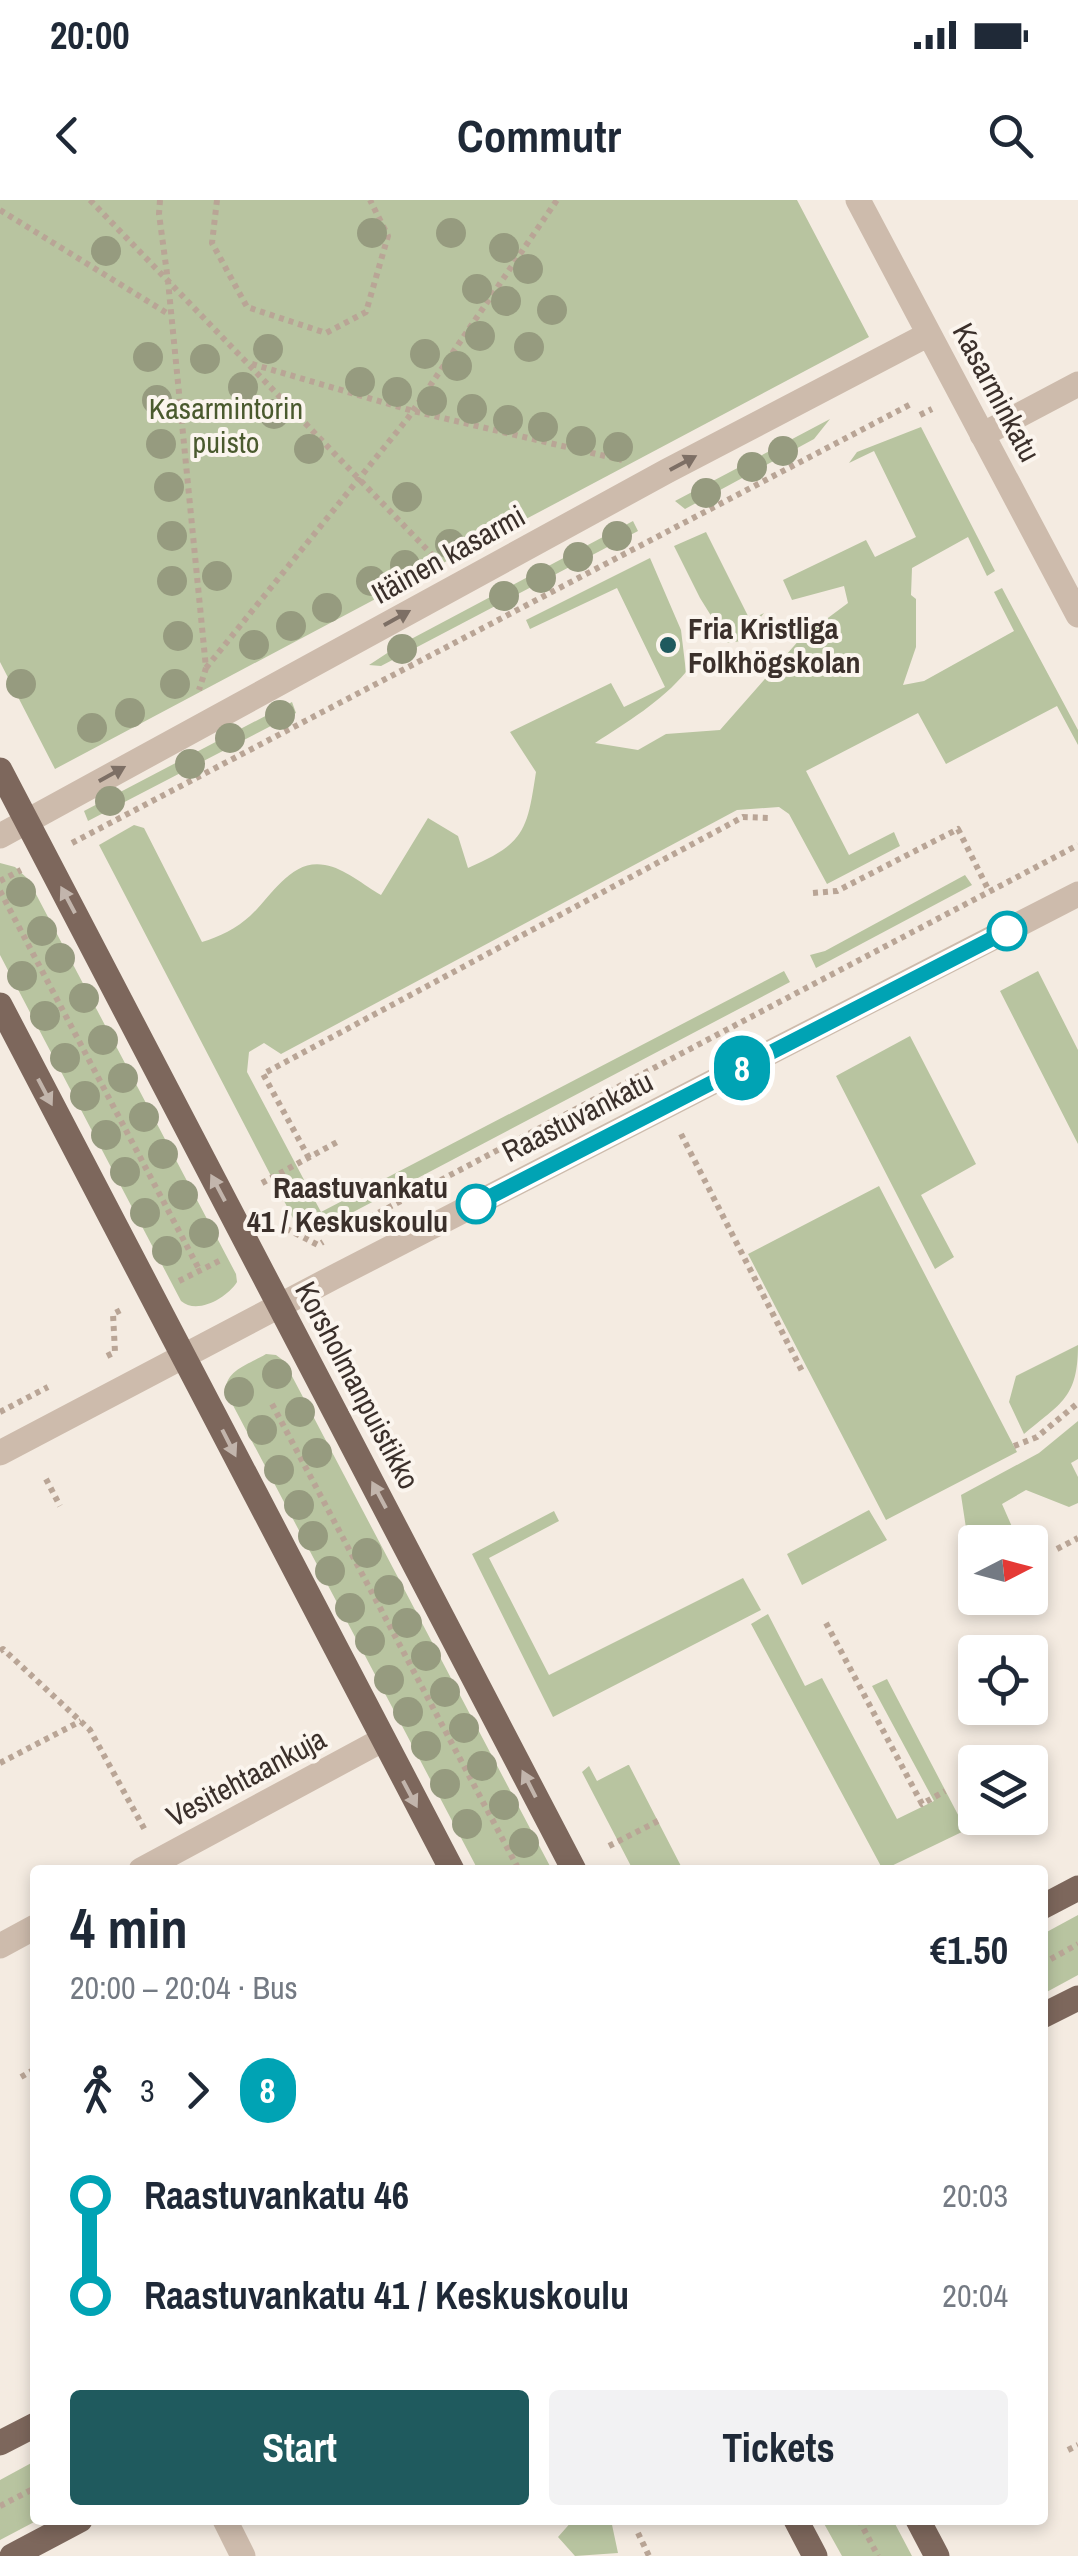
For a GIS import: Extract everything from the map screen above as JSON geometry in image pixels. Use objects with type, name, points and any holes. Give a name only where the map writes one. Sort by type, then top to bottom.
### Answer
[{"type":"main road","name":"Korsholmanpuistikko","points":[[0,770],[571,1865]]},
{"type":"main road","points":[[0,1005],[449,1865]]},
{"type":"main road","points":[[1048,1904],[1078,1888]]},
{"type":"main road","points":[[1048,2013],[1078,1998]]},
{"type":"main road","points":[[0,2443],[30,2428]]},
{"type":"main road","points":[[12,2556],[71,2525]]},
{"type":"main road","points":[[799,2525],[815,2556]]},
{"type":"main road","points":[[921,2525],[938,2556]]},
{"type":"street","name":"Kasarminkatu","points":[[858,200],[1078,615]]},
{"type":"street","name":"Itäinen kasarmi","points":[[0,836],[667,471],[929,334]]},
{"type":"street","points":[[982,435],[1078,384]]},
{"type":"street","name":"Raastuvankatu","points":[[0,1453],[1078,894]]},
{"type":"street","name":"Vesitehtaankuja","points":[[151,1865],[382,1740]]},
{"type":"street","points":[[0,1946],[30,1930]]},
{"type":"street","points":[[228,2525],[243,2556]]},
{"type":"path","points":[[90,200],[460,584]]},
{"type":"path","points":[[160,200],[158,214],[206,668],[413,411],[557,200]]},
{"type":"path","points":[[217,200],[212,244],[247,307],[326,333],[366,312],[388,236],[370,200]]},
{"type":"path","points":[[0,210],[171,316]]},
{"type":"path","points":[[248,362],[413,411],[667,471]]},
{"type":"path","points":[[0,881],[913,404]]},
{"type":"path","points":[[309,1158],[263,1074],[743,817],[771,818]]},
{"type":"path","points":[[813,893],[837,891],[958,829],[989,891]]},
{"type":"path","points":[[352,1227],[1078,845]]},
{"type":"path","points":[[0,891],[200,1271]]},
{"type":"path","points":[[648,1071],[803,1373]]},
{"type":"path","points":[[262,1184],[339,1141]]},
{"type":"path","points":[[98,1360],[115,1352],[113,1314],[285,1228],[318,1245],[335,1236]]},
{"type":"path","points":[[0,1412],[49,1386]]},
{"type":"path","points":[[1014,1446],[1037,1437],[1078,1403]]},
{"type":"path","points":[[272,1404],[515,1865]]},
{"type":"path","points":[[46,1479],[60,1506]]},
{"type":"path","points":[[1057,1549],[1078,1538]]},
{"type":"path","points":[[826,1623],[922,1804],[946,1791]]},
{"type":"path","points":[[0,1650],[90,1730],[151,1865]]},
{"type":"path","points":[[0,1764],[81,1721]]},
{"type":"path","points":[[609,1846],[658,1821]]},
{"type":"path","points":[[1048,1961],[1078,1944]]},
{"type":"path","points":[[21,2077],[30,2072]]},
{"type":"path","points":[[1068,2450],[1078,2445]]},
{"type":"path","points":[[0,2506],[30,2491]]},
{"type":"path","points":[[862,2525],[878,2556]]},
{"type":"path","points":[[638,2533],[650,2556]]},
{"type":"green space","name":"Kasarmintorin puisto","points":[[0,200],[797,200],[869,337],[55,769],[0,662]]},
{"type":"green space","points":[[830,419],[814,439],[685,509],[675,501]]},
{"type":"green space","points":[[921,427],[995,571],[987,576],[968,537],[912,568],[916,647],[903,685],[924,681],[1014,631],[994,592],[1002,588],[1078,730],[1078,745],[1057,706],[946,764],[918,713],[806,771],[849,855],[894,832],[900,846],[827,884],[789,814],[779,807],[737,810],[281,1054],[264,1043],[249,1052],[247,1072],[321,1212],[784,971],[790,982],[321,1229],[295,1222],[99,845],[134,825],[144,828],[202,942],[239,924],[292,873],[313,864],[340,870],[381,895],[428,818],[458,836],[468,868],[487,859],[520,833],[533,792],[536,772],[510,732],[611,683],[624,707],[665,687],[617,588],[530,629],[526,620],[650,558],[681,630],[686,672],[655,702],[595,743],[638,750],[666,734],[720,730],[801,638],[848,603],[844,586],[792,600],[783,580],[866,540],[875,557],[916,537],[874,451],[849,463],[857,452]]},
{"type":"green space","points":[[633,521],[638,531],[381,666],[369,665],[398,646]]},
{"type":"green space","points":[[706,532],[750,620],[764,613],[741,641],[728,643],[674,546]]},
{"type":"green space","points":[[292,702],[296,713],[88,821],[84,811]]},
{"type":"green space","points":[[0,863],[15,867],[28,879],[236,1274],[237,1282],[232,1288],[211,1303],[195,1306],[181,1301],[0,955]]},
{"type":"green space","points":[[965,875],[972,885],[816,968],[810,955],[825,951]]},
{"type":"green space","points":[[1038,971],[1078,1050],[1078,1144],[1000,991]]},
{"type":"green space","points":[[910,1036],[976,1164],[921,1195],[954,1257],[935,1269],[836,1076]]},
{"type":"green space","points":[[879,1186],[1017,1452],[886,1520],[748,1254]]},
{"type":"green space","points":[[1078,1345],[1075,1377],[1065,1398],[1024,1434],[1009,1402],[1016,1376]]},
{"type":"green space","points":[[266,1354],[284,1361],[549,1865],[475,1865],[226,1392],[229,1378]]},
{"type":"green space","points":[[1078,1421],[1078,1459],[1071,1463],[1078,1477],[1078,1503],[1069,1507],[1026,1490],[1002,1504],[1011,1525],[966,1525],[961,1495],[1039,1453]]},
{"type":"green space","points":[[869,1510],[887,1540],[802,1585],[787,1554]]},
{"type":"green space","points":[[554,1511],[559,1521],[489,1558],[549,1675],[743,1578],[761,1610],[553,1717],[472,1554]]},
{"type":"green space","points":[[768,1614],[805,1686],[822,1678],[897,1819],[934,1801],[872,1686],[887,1679],[958,1815],[958,1834],[893,1865],[880,1865],[751,1624]]},
{"type":"green space","points":[[629,1765],[680,1865],[630,1865],[582,1772],[589,1766],[597,1781]]},
{"type":"green space","points":[[1078,1915],[1078,1975],[1048,1991],[1048,1931]]},
{"type":"green space","points":[[30,2464],[30,2524],[0,2540],[0,2480]]},
{"type":"green space","points":[[569,2525],[612,2525],[618,2553],[575,2556],[558,2537]]},
{"type":"green space","points":[[825,2525],[896,2525],[912,2556],[842,2556]]},
{"type":"bus line","name":"8","points":[[476,1204],[1007,931]]},
{"type":"place","name":"Fria Kristliga Folkhögskolan","points":[[668,645]]},
{"type":"place","name":"Raastuvankatu 41 / Keskuskoulu","points":[[476,1204]]}]
